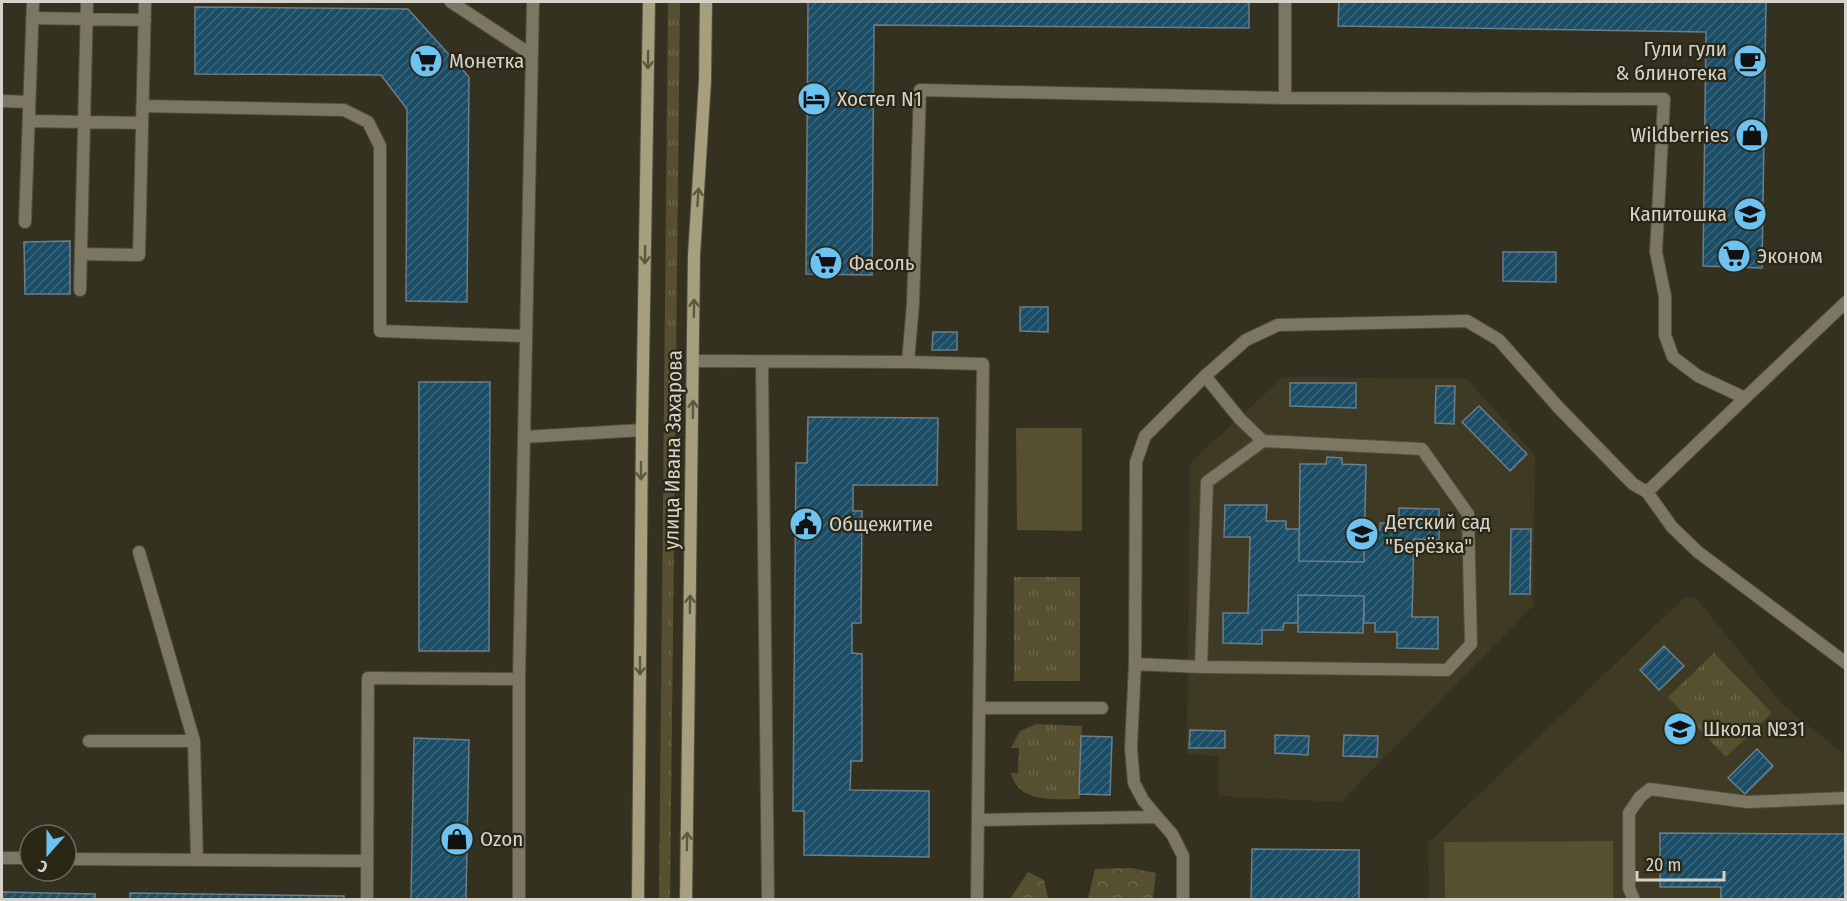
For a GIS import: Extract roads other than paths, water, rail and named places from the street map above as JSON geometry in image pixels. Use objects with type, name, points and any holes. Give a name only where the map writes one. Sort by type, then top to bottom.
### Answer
[{"type":"main road","name":"улица Ивана Захарова","points":[[638,900],[649,2]]},
{"type":"main road","name":"улица Ивана Захарова","points":[[686,900],[694,255],[705,81],[706,2]]},
{"type":"lane","points":[[25,222],[33,2]]},
{"type":"lane","points":[[80,290],[87,2]]},
{"type":"lane","points":[[81,254],[139,255],[145,2]]},
{"type":"lane","points":[[452,2],[532,55]]},
{"type":"lane","points":[[519,900],[519,679],[533,2]]},
{"type":"lane","points":[[1285,2],[1285,98]]},
{"type":"lane","points":[[33,18],[144,20]]},
{"type":"lane","points":[[908,362],[913,304],[920,90],[1285,98],[1664,99],[1656,252],[1665,296],[1665,335],[1673,357],[1698,376],[1745,398]]},
{"type":"lane","points":[[2,101],[30,102]]},
{"type":"lane","points":[[142,106],[344,110],[368,122],[380,146],[380,331],[526,336]]},
{"type":"lane","points":[[29,121],[142,123]]},
{"type":"lane","points":[[1647,492],[1845,302]]},
{"type":"lane","points":[[1183,900],[1183,856],[1172,834],[1143,800],[1134,783],[1131,748],[1135,664],[1136,462],[1145,435],[1205,376],[1246,340],[1278,325],[1467,321],[1499,339],[1559,408],[1633,484],[1647,492],[1672,527],[1698,552],[1845,663]]},
{"type":"lane","points":[[693,361],[983,364],[978,900]]},
{"type":"lane","points":[[762,362],[768,900]]},
{"type":"lane","points":[[1205,376],[1240,419],[1263,441]]},
{"type":"lane","points":[[524,437],[642,430]]},
{"type":"lane","points":[[1135,664],[1201,667],[1447,670],[1471,644],[1468,513],[1422,449],[1263,441],[1207,482],[1201,667]]},
{"type":"lane","points":[[139,552],[194,741],[197,860]]},
{"type":"lane","points":[[367,900],[368,678],[519,679]]},
{"type":"lane","points":[[979,708],[1102,708]]},
{"type":"lane","points":[[89,741],[194,741]]},
{"type":"lane","points":[[1634,900],[1629,888],[1629,813],[1640,797],[1650,789],[1747,802],[1845,798]]},
{"type":"lane","points":[[978,820],[1157,817]]},
{"type":"lane","points":[[2,858],[18,858]]},
{"type":"lane","points":[[78,859],[367,861]]},
{"type":"place","name":"Монетка","points":[[426,61]]},
{"type":"place","name":"Гули гули & блинотека","points":[[1750,61]]},
{"type":"place","name":"Хостел N1","points":[[814,99]]},
{"type":"place","name":"Wildberries","points":[[1752,135]]},
{"type":"place","name":"Капитошка","points":[[1750,214]]},
{"type":"place","name":"Эконом","points":[[1734,256]]},
{"type":"place","name":"Фасоль","points":[[826,263]]},
{"type":"place","name":"Общежитие","points":[[806,524]]},
{"type":"place","name":"Детский сад \"Берёзка\"","points":[[1362,534]]},
{"type":"place","name":"Школа №31","points":[[1680,729]]},
{"type":"place","name":"Ozon","points":[[457,839]]}]
